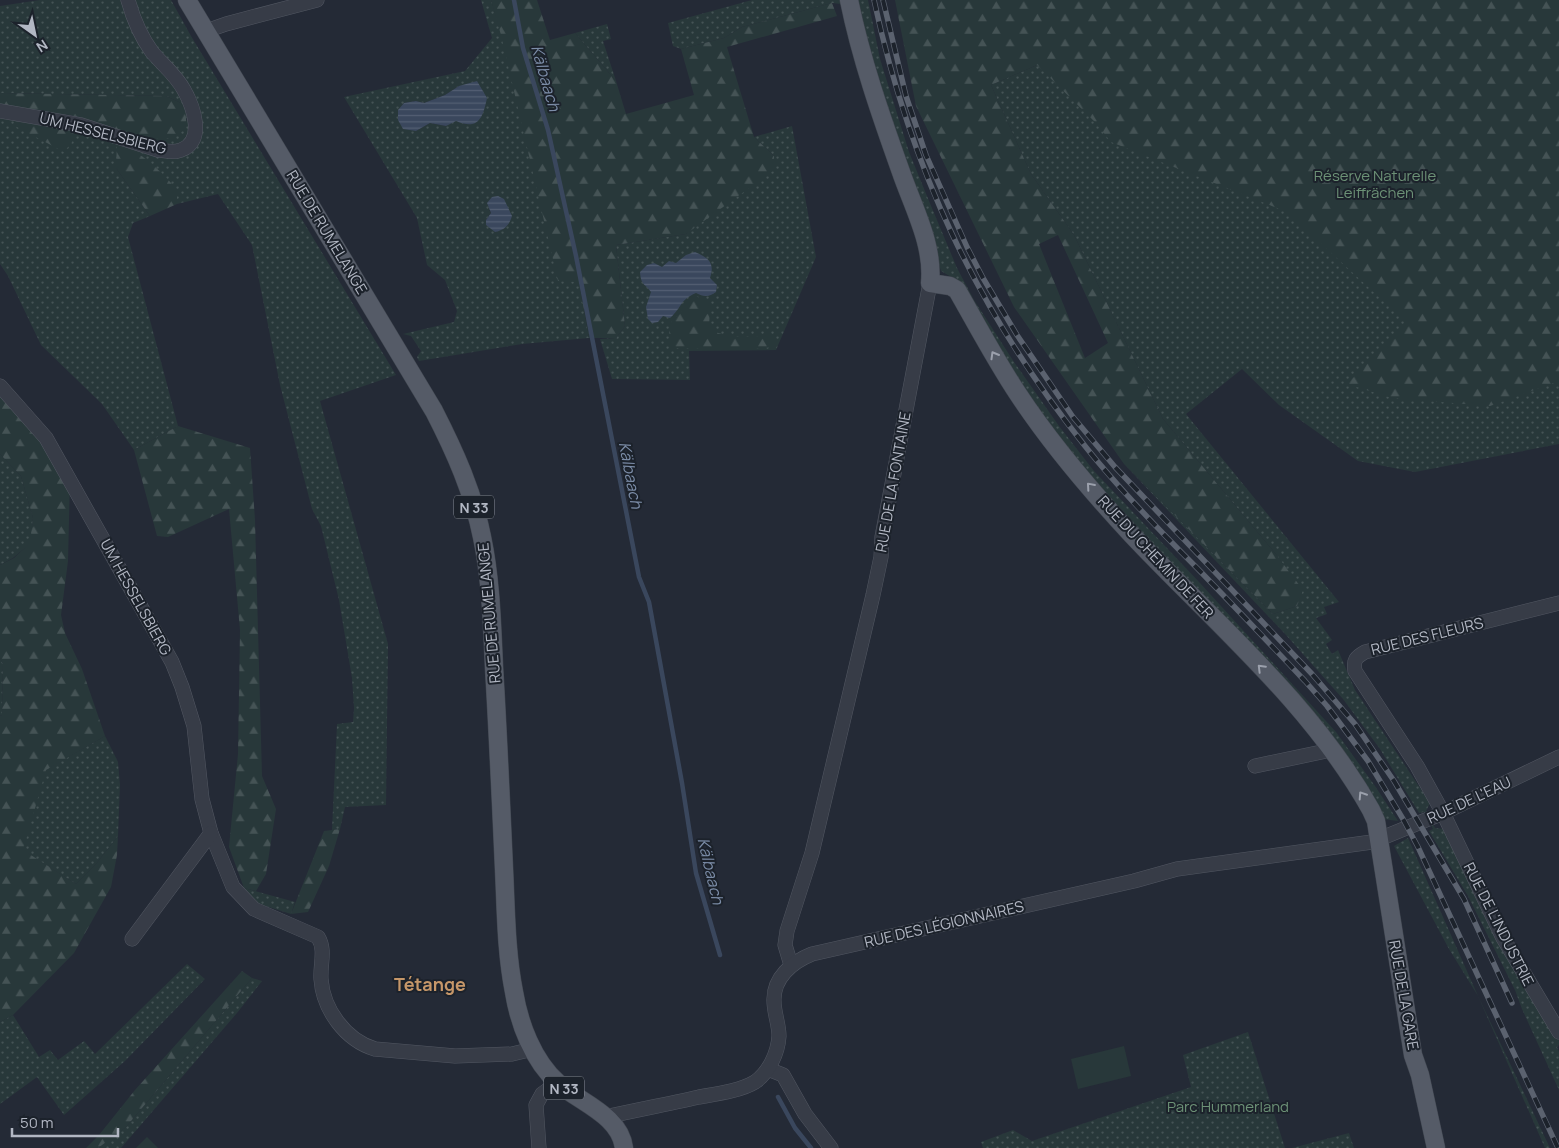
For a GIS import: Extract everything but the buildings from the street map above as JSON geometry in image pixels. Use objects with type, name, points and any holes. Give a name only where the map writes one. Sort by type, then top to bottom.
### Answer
[{"type":"main road","name":"RUE DE RUMELANGE","points":[[188,0],[434,411],[467,481],[482,536],[490,595],[506,915],[513,991],[519,1015],[533,1049],[557,1082],[605,1117]]},
{"type":"main road","name":"RUE DE LA FONTAINE","points":[[849,0],[877,103],[922,227],[928,257],[930,283]]},
{"type":"main road","name":"RUE DU CHEMIN DE FER","points":[[930,283],[950,286],[956,290],[1018,394],[1072,465],[1131,533],[1280,687],[1331,750],[1372,810],[1376,821],[1378,840]]},
{"type":"main road","name":"RUE DE LA GARE","points":[[1378,840],[1413,1054],[1420,1075],[1436,1148]]},
{"type":"main road","name":"N 33","points":[[605,1117],[619,1133],[624,1148]]},
{"type":"street","name":"UM HESSELSBIERG","points":[[0,111],[81,125],[158,150],[181,150],[190,144],[195,134],[195,120],[189,101],[171,71],[152,52],[131,13],[128,0]]},
{"type":"street","points":[[206,31],[317,0]]},
{"type":"street","name":"RUE DE LA FONTAINE","points":[[791,965],[785,945],[787,932],[812,853],[873,595],[930,283]]},
{"type":"street","name":"UM HESSELSBIERG","points":[[0,386],[46,438],[172,662],[194,726],[202,799],[211,834],[233,887],[254,910],[318,937],[322,944],[321,977],[328,1008],[348,1032],[364,1046],[375,1049],[455,1056],[512,1054],[533,1049]]},
{"type":"street","name":"RUE DES FLEURS","points":[[1443,814],[1417,766],[1355,671],[1354,663],[1357,656],[1365,652],[1559,603]]},
{"type":"street","points":[[1255,766],[1331,750]]},
{"type":"street","name":"RUE DE L'EAU","points":[[1378,840],[1443,814],[1559,757]]},
{"type":"street","name":"RUE DE L'INDUSTRIE","points":[[1443,814],[1503,938],[1559,1032]]},
{"type":"street","points":[[132,939],[211,834]]},
{"type":"street","name":"RUE DES LÉGIONNAIRES","points":[[768,1069],[776,1053],[779,1036],[774,989],[778,980],[791,965],[812,954],[1125,883],[1177,869],[1232,860],[1357,845],[1378,840]]},
{"type":"street","points":[[605,1117],[726,1092],[754,1082],[768,1069],[783,1075],[805,1114],[832,1148]]},
{"type":"street","points":[[539,1148],[536,1105],[542,1094],[557,1082]]},
{"type":"green space","points":[[40,0],[171,0],[396,375],[320,401],[388,644],[386,805],[345,807],[340,829],[332,830],[337,724],[353,722],[352,678],[339,600],[321,526],[312,509],[280,385],[252,245],[218,194],[177,204],[177,190],[116,168],[150,216],[133,223],[128,237],[178,426],[134,450],[102,404],[41,345],[8,276],[0,264],[0,111],[48,118],[63,114],[147,139],[187,120],[181,103],[166,96],[0,93],[0,6]]},
{"type":"green space","points":[[481,0],[491,0],[579,282],[589,338],[522,344],[419,361],[417,357],[421,351],[411,336],[403,334],[454,322],[457,311],[445,280],[427,265],[417,218],[344,97],[465,71],[492,38]],"holes":[[[459,86],[446,126],[430,123],[416,131],[398,111],[404,103],[416,101],[424,103],[445,95]],[[488,208],[505,228],[495,232],[486,220],[491,213]]]},
{"type":"green space","points":[[491,0],[537,0],[550,40],[575,33],[616,81],[626,114],[694,95],[681,49],[724,38],[742,27],[832,3],[837,16],[727,47],[754,137],[774,156],[774,170],[686,234],[616,245],[625,326],[616,338],[589,338],[579,282],[558,281],[501,35]]},
{"type":"green space","points":[[752,0],[841,0],[841,4],[832,3],[742,27],[724,38],[681,49],[673,46],[668,23]]},
{"type":"green space","points":[[857,0],[868,0],[880,59],[909,152],[957,268],[974,300],[1014,362],[1059,426],[1094,471],[1200,583],[1336,732],[1398,821],[1383,819],[1043,422],[958,281],[941,271],[924,214],[883,103]]},
{"type":"green space","name":"Réserve Naturelle Leiffrächen","points":[[895,0],[1559,0],[1559,381],[1490,406],[1392,398],[1347,384],[1407,323],[1287,212],[1111,142],[1095,122],[1037,65],[991,85],[1031,174],[1074,235],[1163,419],[1275,553],[1303,590],[1297,606],[1273,614],[1124,464],[1014,307],[916,106]],"holes":[[[1058,235],[1108,343],[1085,358],[1039,244]]]},
{"type":"green space","name":"Réserve Naturelle Leiffrächen","points":[[1559,0],[1559,444],[1415,472],[1358,461],[1279,405],[1242,369],[1186,414],[1339,602],[1324,607],[1327,614],[1316,618],[1332,640],[1326,644],[1332,654],[1338,650],[1355,690],[1430,803],[1426,811],[1435,828],[1446,829],[1528,989],[1559,1041],[1557,1047],[1559,1052],[1559,1090],[1515,990],[1468,896],[1429,831],[1433,829],[1424,812],[1419,813],[1380,749],[1343,699],[1286,635],[1124,464],[1273,614],[1297,606],[1302,590],[1275,553],[1163,419],[1074,235],[1031,174],[991,85],[1037,65]]},
{"type":"green space","points":[[607,24],[611,39],[603,41],[616,81],[575,33]]},
{"type":"green space","points":[[0,93],[166,96],[181,103],[186,121],[180,133],[167,139],[131,134],[75,116],[60,114],[49,118],[70,130],[72,142],[64,152],[15,126],[12,113],[0,111]]},
{"type":"green space","points":[[792,126],[816,257],[776,350],[689,351],[690,380],[612,379],[600,339],[616,338],[625,326],[616,245],[686,234],[774,156],[754,137]]},
{"type":"green space","points":[[117,144],[134,151],[150,162],[164,176],[177,190],[177,204],[150,216],[116,168]]},
{"type":"green space","points":[[696,296],[710,303],[709,329],[724,335],[740,337],[773,334],[776,340],[774,347],[746,350],[670,348],[669,326],[689,299]]},
{"type":"green space","points":[[0,393],[7,394],[70,479],[68,561],[61,615],[65,633],[82,669],[105,736],[46,770],[23,850],[76,884],[96,864],[118,836],[117,855],[111,887],[74,953],[13,1015],[0,1022],[0,716],[2,715],[3,664],[0,658],[0,565],[14,558],[30,543],[33,518],[21,476],[0,454]]},
{"type":"green space","points":[[178,426],[250,448],[255,520],[262,776],[276,809],[266,874],[256,891],[244,888],[229,847],[238,754],[240,630],[229,509],[168,537],[157,536],[134,450]]},
{"type":"green space","points":[[0,454],[21,476],[33,518],[31,543],[13,558],[0,565]]},
{"type":"green space","points":[[0,658],[3,664],[2,715],[0,716]]},
{"type":"green space","points":[[105,736],[118,762],[120,785],[118,836],[96,864],[76,884],[22,850],[45,770]]},
{"type":"green space","points":[[340,829],[329,866],[308,912],[291,914],[324,831]]},
{"type":"green space","points":[[1408,838],[1478,996],[1449,949],[1394,846]]},
{"type":"green space","points":[[244,888],[295,902],[291,914],[259,904]]},
{"type":"green space","points":[[187,964],[205,979],[125,1061],[64,1115],[37,1077],[0,1104],[0,1022],[13,1015],[39,1057],[50,1050],[58,1060],[84,1041],[95,1054]]},
{"type":"green space","points":[[242,971],[252,978],[126,1127],[98,1148],[86,1148],[99,1135],[135,1090]]},
{"type":"green space","points":[[252,978],[262,981],[237,1013],[121,1148],[97,1148],[126,1127]]},
{"type":"green space","points":[[1478,996],[1550,1148],[1545,1148]]},
{"type":"green space","name":"Parc Hummerland","points":[[1248,1032],[1285,1148],[983,1148],[981,1142],[1013,1130],[1032,1141],[1191,1087],[1183,1055]]},
{"type":"green space","points":[[1124,1046],[1131,1076],[1078,1089],[1071,1059]]},
{"type":"green space","name":"Parc Hummerland","points":[[1349,1133],[1354,1148],[1292,1148]]},
{"type":"green space","points":[[147,1137],[158,1148],[136,1148]]},
{"type":"water","points":[[477,81],[487,98],[484,111],[475,123],[464,124],[456,121],[446,126],[430,123],[416,131],[403,129],[398,120],[398,110],[404,103],[416,101],[424,103],[445,95],[459,86]]},
{"type":"water","points":[[498,196],[504,199],[512,216],[506,227],[495,232],[486,225],[486,220],[491,213],[487,203],[492,197]]},
{"type":"water","points":[[695,252],[704,256],[710,262],[712,268],[710,278],[717,285],[716,292],[706,296],[696,293],[686,298],[670,318],[663,316],[658,322],[652,323],[648,319],[646,307],[651,292],[642,282],[640,272],[647,265],[654,263],[662,267],[669,261],[676,263],[686,255]]},
{"type":"waterway","name":"Kälbaach","points":[[514,0],[523,48],[548,130],[576,256],[639,577],[649,602],[682,783],[696,873],[720,955]]},
{"type":"waterway","name":"Kälbaach","points":[[778,1097],[795,1128],[811,1148]]},
{"type":"railway","points":[[874,0],[889,62],[907,122],[928,180],[953,236],[981,290],[1012,343],[1047,395],[1111,478],[1305,681],[1327,706],[1368,761],[1418,847],[1558,1148]]},
{"type":"railway","points":[[883,0],[906,96],[926,155],[967,247],[1017,335],[1073,417],[1115,467],[1312,674],[1355,724],[1394,781],[1464,899],[1512,1003]]},
{"type":"district","name":"Tétange","points":[[430,984]]}]
